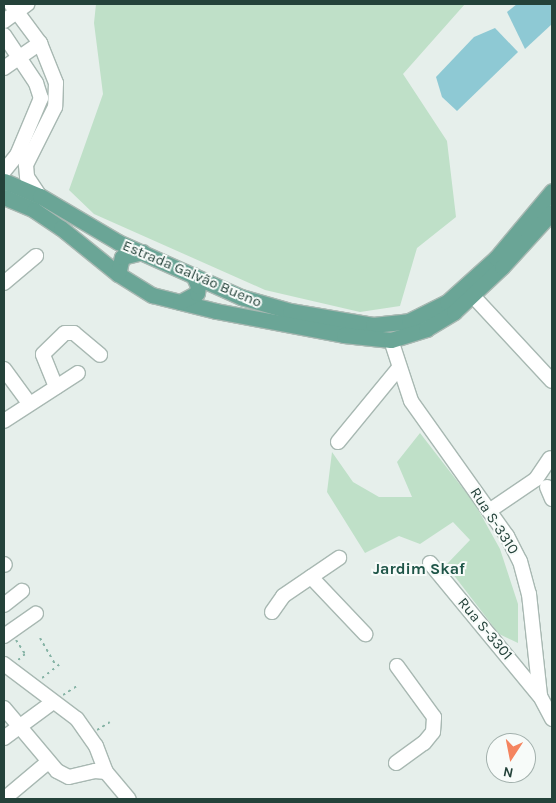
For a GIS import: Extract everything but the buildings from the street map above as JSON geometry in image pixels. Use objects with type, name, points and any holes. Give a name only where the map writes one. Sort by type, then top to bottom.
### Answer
[{"type":"main road","name":"Estrada Galvão Bueno","points":[[4,181],[40,196],[89,227],[241,298],[290,311],[373,325],[409,321],[447,302],[496,258],[552,192]]},
{"type":"main road","name":"Estrada Galvão Bueno","points":[[4,197],[34,210],[61,228],[118,274],[152,295],[344,335],[391,340],[440,322],[473,296],[552,212]]},
{"type":"main road","points":[[118,274],[122,257],[142,252]]},
{"type":"main road","points":[[180,302],[193,297],[198,290],[193,275]]},
{"type":"street","points":[[4,21],[19,6],[52,66],[56,99],[26,165],[27,177],[40,196]]},
{"type":"street","points":[[4,35],[20,56],[41,98],[17,155],[4,171]]},
{"type":"street","points":[[4,68],[40,43]]},
{"type":"street","points":[[4,283],[36,256]]},
{"type":"street","points":[[473,296],[552,381]]},
{"type":"street","points":[[56,387],[42,354],[65,333],[74,333],[100,355]]},
{"type":"street","name":"Rua S-3310","points":[[391,340],[398,368],[411,401],[507,536],[524,572],[540,696],[552,719]]},
{"type":"street","points":[[338,442],[398,368]]},
{"type":"street","points":[[4,369],[29,403]]},
{"type":"street","points":[[4,421],[78,373]]},
{"type":"street","points":[[489,511],[536,479],[550,458]]},
{"type":"street","points":[[272,612],[278,601],[339,558]]},
{"type":"street","name":"Rua S-3301","points":[[430,563],[540,696]]},
{"type":"street","points":[[311,578],[365,634]]},
{"type":"street","points":[[4,605],[22,591]]},
{"type":"street","points":[[7,634],[36,614]]},
{"type":"street","points":[[7,666],[77,719],[88,734],[106,772],[129,799]]},
{"type":"street","points":[[396,763],[424,743],[433,732],[434,717],[397,666]]},
{"type":"street","points":[[4,738],[18,725],[53,702]]},
{"type":"street","points":[[4,708],[48,762],[69,777],[95,771],[106,772]]},
{"type":"street","points":[[4,799],[48,762]]},
{"type":"path","points":[[7,634],[25,654],[7,666]]},
{"type":"path","points":[[40,638],[56,666]]},
{"type":"path","points":[[32,685],[61,663]]},
{"type":"path","points":[[53,702],[77,686]]},
{"type":"path","points":[[88,734],[110,722]]},
{"type":"green space","points":[[96,4],[465,4],[403,74],[447,141],[456,217],[417,248],[400,306],[360,312],[265,290],[94,214],[69,190],[103,94],[94,23]]},
{"type":"green space","points":[[420,433],[475,504],[500,549],[518,604],[518,643],[499,634],[446,565],[470,540],[453,522],[420,544],[399,536],[365,553],[327,492],[332,452],[353,482],[379,497],[412,497],[397,462]]},
{"type":"water","points":[[517,4],[552,4],[552,24],[525,49],[507,12]]},
{"type":"water","points":[[495,28],[518,52],[457,111],[442,97],[436,77],[474,37]]},
{"type":"district","name":"Jardim Skaf","points":[[419,569]]}]
